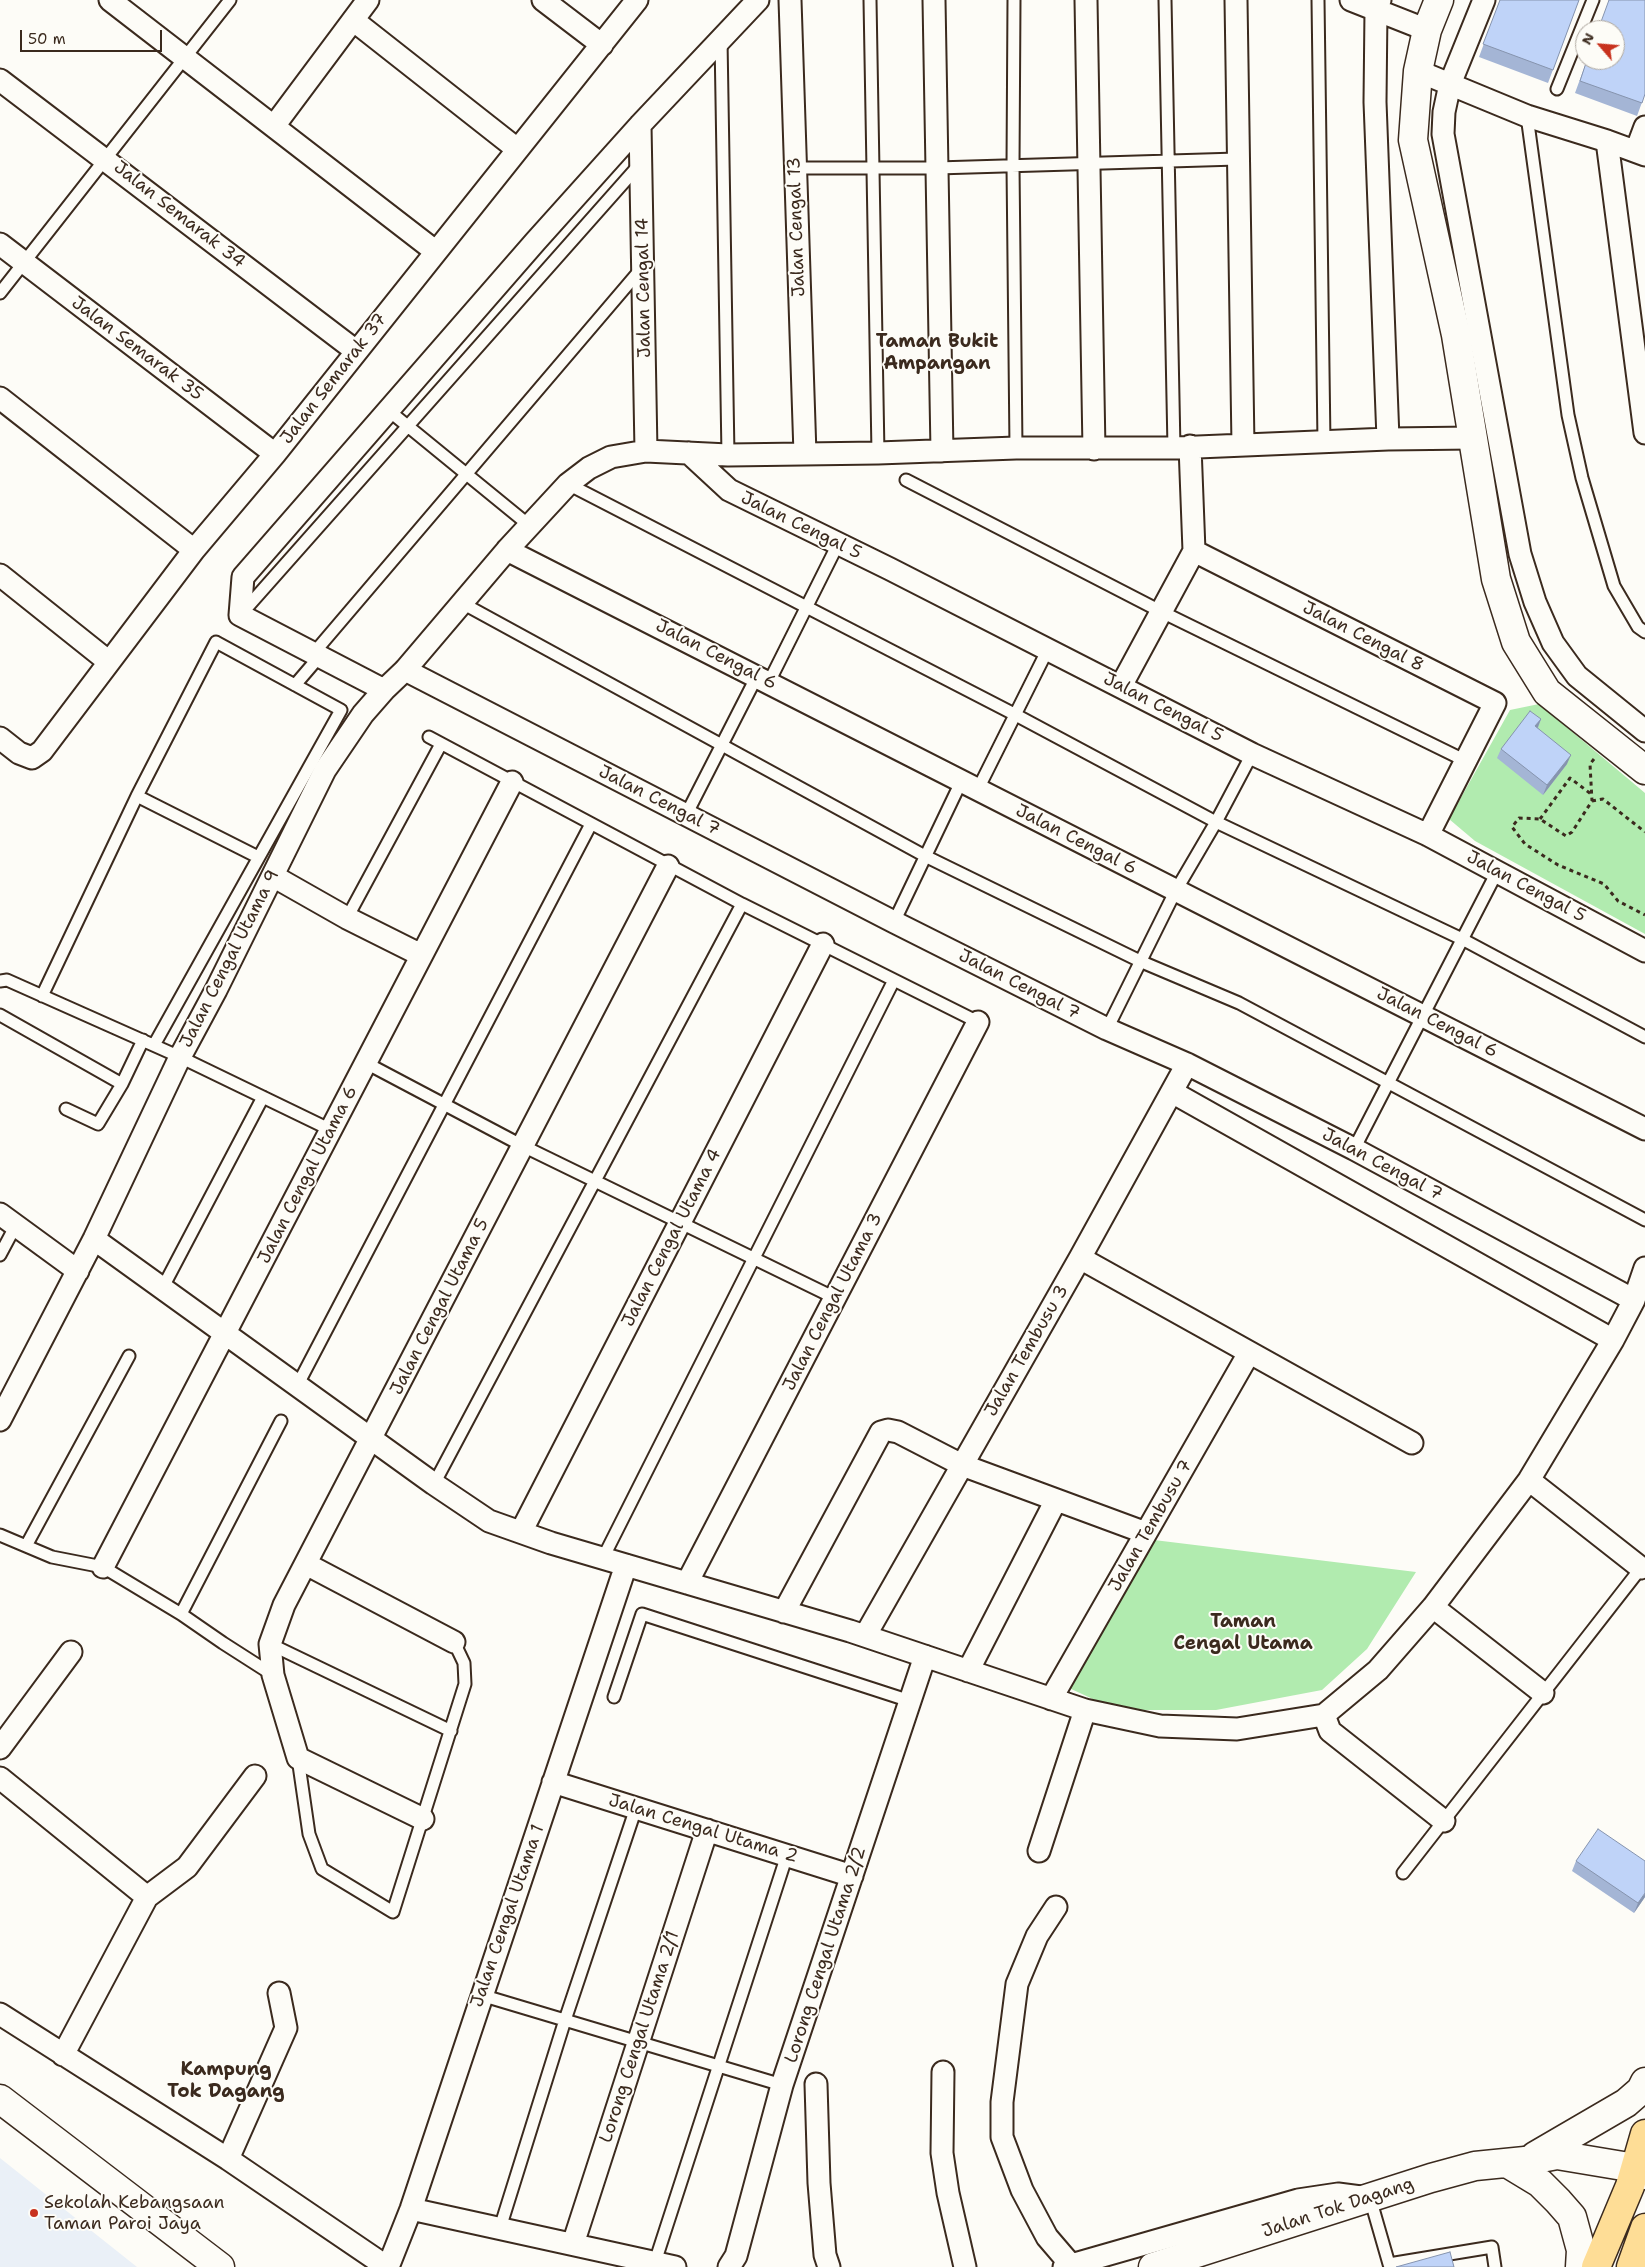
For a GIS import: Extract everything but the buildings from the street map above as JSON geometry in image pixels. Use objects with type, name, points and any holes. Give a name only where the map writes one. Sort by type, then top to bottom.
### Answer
[{"type":"highway","points":[[1596,2267],[1639,2179],[1645,2134]]},
{"type":"highway","points":[[1631,2267],[1645,2228]]},
{"type":"street","points":[[110,0],[435,251]]},
{"type":"street","points":[[274,126],[368,0]]},
{"type":"street","points":[[543,0],[602,45]]},
{"type":"street","name":"Jalan Semarak 37","points":[[0,738],[20,753],[32,758],[42,751],[194,550],[275,454],[637,0]]},
{"type":"street","points":[[384,690],[240,615],[243,577],[535,242],[640,125],[758,0]]},
{"type":"street","name":"Jalan Cengal 13","points":[[790,0],[794,168],[805,454]]},
{"type":"street","points":[[934,0],[942,451]]},
{"type":"street","points":[[1086,0],[1094,448]]},
{"type":"street","points":[[1236,0],[1237,159],[1243,445]]},
{"type":"street","points":[[1351,0],[1378,5],[1427,30]]},
{"type":"street","points":[[1439,0],[1427,30],[1418,71],[1413,140],[1456,335],[1496,580],[1516,642],[1547,692],[1645,770]]},
{"type":"street","points":[[1484,0],[1450,84],[1444,112],[1443,134],[1520,554],[1535,602],[1553,643],[1577,676],[1645,732]]},
{"type":"street","points":[[1378,5],[1375,102],[1388,439]]},
{"type":"street","points":[[353,20],[517,149]]},
{"type":"street","points":[[1418,71],[1527,116],[1640,153],[1645,127]]},
{"type":"street","name":"Jalan Semarak 34","points":[[0,80],[356,351]]},
{"type":"street","name":"Jalan Cengal 14","points":[[640,125],[646,451]]},
{"type":"street","points":[[1607,141],[1645,434]]},
{"type":"street","name":"Jalan Semarak 35","points":[[0,244],[275,454]]},
{"type":"street","points":[[0,398],[194,550]]},
{"type":"street","name":"Jalan Cengal Utama 9","points":[[0,1420],[94,1239],[180,1056],[273,876],[325,770],[363,714],[405,670],[507,550],[568,484],[589,468],[611,457],[646,451],[728,455],[878,453],[1016,448],[1182,447],[1388,439],[1473,438]]},
{"type":"street","points":[[1121,686],[1194,551],[1182,447]]},
{"type":"street","name":"Jalan Cengal 5","points":[[689,453],[729,490],[1121,686],[1252,754],[1428,835],[1645,951]]},
{"type":"street","name":"Jalan Cengal 6","points":[[507,550],[763,679],[1175,892],[1424,1015],[1645,1130]]},
{"type":"street","name":"Jalan Cengal 8","points":[[1194,551],[1494,703],[1428,835]]},
{"type":"street","points":[[0,575],[110,662]]},
{"type":"street","name":"Jalan Cengal 7","points":[[405,670],[894,922],[1107,1029],[1188,1064],[1354,1150],[1634,1300]]},
{"type":"street","name":"Jalan Cengal Utama 6","points":[[103,1567],[512,782]]},
{"type":"street","name":"Jalan Cengal Utama 5","points":[[298,1758],[273,1675],[270,1644],[284,1605],[372,1440],[668,866]]},
{"type":"street","points":[[273,876],[347,918],[421,955]]},
{"type":"street","name":"Jalan Cengal Utama 4","points":[[521,1532],[823,944]]},
{"type":"street","name":"Jalan Cengal Utama 3","points":[[687,1583],[978,1022]]},
{"type":"street","name":"Jalan Tembusu 3","points":[[865,1636],[1188,1064]]},
{"type":"street","points":[[1172,1092],[1612,1340]]},
{"type":"street","points":[[8,1220],[78,1271]]},
{"type":"street","points":[[94,1239],[372,1440],[489,1521],[603,1558],[865,1636],[1085,1710],[1160,1726],[1237,1730],[1324,1715],[1378,1670],[1433,1607],[1529,1480],[1634,1300],[1645,1268]]},
{"type":"street","points":[[1080,1258],[1412,1443]]},
{"type":"street","name":"Jalan Tembusu 7","points":[[1052,1699],[1250,1353]]},
{"type":"street","points":[[784,1612],[881,1432],[888,1430],[898,1432],[962,1465],[1146,1533]]},
{"type":"street","points":[[1529,1480],[1643,1565]]},
{"type":"street","points":[[968,1671],[1056,1500]]},
{"type":"street","points":[[306,1564],[454,1642]]},
{"type":"street","name":"Jalan Cengal Utama 1","points":[[387,2267],[411,2209],[626,1565]]},
{"type":"street","points":[[1433,1607],[1543,1693]]},
{"type":"street","points":[[0,1748],[71,1652]]},
{"type":"street","name":"Lorong Cengal Utama 2/2","points":[[733,2262],[782,2085],[925,1656]]},
{"type":"street","points":[[1039,1851],[1085,1710]]},
{"type":"street","points":[[1324,1715],[1330,1731],[1444,1821]]},
{"type":"street","points":[[298,1758],[423,1818]]},
{"type":"street","points":[[63,2055],[147,1897],[187,1867],[255,1776]]},
{"type":"street","points":[[0,1778],[147,1897]]},
{"type":"street","name":"Jalan Cengal Utama 2","points":[[553,1782],[852,1876]]},
{"type":"street","name":"Lorong Cengal Utama 2/1","points":[[573,2244],[707,1830]]},
{"type":"street","points":[[1056,1907],[1037,1936],[1017,1984],[1002,2102],[1002,2137],[1022,2190],[1047,2237],[1067,2266],[1298,2200],[1338,2194],[1370,2198]]},
{"type":"street","points":[[228,2160],[286,2028],[279,1992]]},
{"type":"street","points":[[0,2014],[228,2160],[387,2267]]},
{"type":"street","points":[[943,2072],[942,2153],[948,2193],[965,2267]]},
{"type":"street","points":[[1516,2162],[1626,2103],[1641,2090],[1645,2082]]},
{"type":"street","points":[[816,2084],[819,2183],[825,2254],[829,2267]]},
{"type":"street","points":[[0,2099],[220,2267]]},
{"type":"street","points":[[1516,2162],[1553,2173],[1639,2179]]},
{"type":"street","points":[[1516,2162],[1558,2200],[1572,2217],[1581,2250],[1580,2267]]},
{"type":"street","name":"Jalan Tok Dagang","points":[[1163,2266],[1370,2198],[1475,2166],[1516,2162]]},
{"type":"street","points":[[411,2209],[665,2265]]},
{"type":"lane","points":[[0,293],[230,0]]},
{"type":"lane","points":[[870,0],[878,453]]},
{"type":"lane","points":[[1014,0],[1013,166],[1016,448]]},
{"type":"lane","points":[[1165,0],[1168,160],[1182,447]]},
{"type":"lane","points":[[1318,0],[1324,442]]},
{"type":"lane","points":[[1557,89],[1593,0]]},
{"type":"lane","points":[[721,40],[728,455]]},
{"type":"lane","points":[[1527,116],[1568,415],[1582,478],[1614,586],[1638,627],[1645,632]]},
{"type":"lane","points":[[794,168],[937,168],[1237,159]]},
{"type":"lane","points":[[240,615],[641,162]]},
{"type":"lane","points":[[295,685],[316,655],[465,474],[644,266]]},
{"type":"lane","points":[[388,410],[530,526]]},
{"type":"lane","points":[[906,480],[1162,612],[1466,761]]},
{"type":"lane","points":[[568,484],[1014,714],[1216,822],[1462,939],[1645,1037]]},
{"type":"lane","points":[[686,815],[720,744],[763,679],[806,608],[838,544]]},
{"type":"lane","points":[[462,603],[925,856],[1142,962],[1239,1003],[1645,1220]]},
{"type":"lane","points":[[42,996],[137,796],[216,642],[341,710],[258,857],[98,1124],[66,1109]]},
{"type":"lane","points":[[894,922],[925,856],[1014,714],[1048,650]]},
{"type":"lane","points":[[429,737],[668,866],[978,1022]]},
{"type":"lane","points":[[347,918],[441,744]]},
{"type":"lane","points":[[1107,1029],[1142,962],[1175,892],[1216,822],[1252,754]]},
{"type":"lane","points":[[137,796],[258,857]]},
{"type":"lane","points":[[297,1386],[591,824]]},
{"type":"lane","points":[[1354,1150],[1497,872]]},
{"type":"lane","points":[[434,1484],[742,904]]},
{"type":"lane","points":[[0,981],[7,980],[180,1056],[331,1130]]},
{"type":"lane","points":[[603,1558],[894,980]]},
{"type":"lane","points":[[0,1015],[122,1084]]},
{"type":"lane","points":[[366,1063],[594,1182],[835,1298]]},
{"type":"lane","points":[[162,1289],[263,1097]]},
{"type":"lane","points":[[0,1255],[8,1220]]},
{"type":"lane","points":[[26,1546],[129,1356]]},
{"type":"lane","points":[[181,1614],[281,1421]]},
{"type":"lane","points":[[0,1535],[52,1557],[103,1567],[181,1614],[273,1675]]},
{"type":"lane","points":[[1403,1873],[1643,1565]]},
{"type":"lane","points":[[614,1697],[642,1614],[910,1701]]},
{"type":"lane","points":[[298,1758],[309,1834],[322,1869],[393,1912],[465,1684],[464,1663],[454,1642]]},
{"type":"lane","points":[[270,1644],[451,1731]]},
{"type":"lane","points":[[500,2228],[565,2020],[636,1808]]},
{"type":"lane","points":[[665,2265],[717,2066],[787,1855]]},
{"type":"lane","points":[[482,1995],[782,2085]]},
{"type":"lane","points":[[1370,2198],[1389,2264],[1492,2247],[1495,2267]]},
{"type":"path","points":[[1610,742],[1590,764],[1592,801],[1572,832],[1566,836],[1540,819],[1519,818],[1512,827],[1525,844],[1558,865],[1604,884],[1618,901],[1645,915]]},
{"type":"path","points":[[1540,819],[1570,778],[1591,794]]},
{"type":"path","points":[[1592,801],[1603,799],[1645,832]]},
{"type":"shaded area","name":"Sekolah Kebangsaan Taman Paroi Jaya","points":[[0,2158],[137,2267],[0,2267]]},
{"type":"green space","points":[[1539,704],[1645,793],[1645,934],[1475,841],[1449,819],[1510,710]]},
{"type":"green space","points":[[1154,1540],[1416,1572],[1367,1649],[1322,1690],[1216,1710],[1134,1710],[1095,1700],[1069,1688]]},
{"type":"place","name":"Sekolah Kebangsaan Taman Paroi Jaya","points":[[34,2213]]},
{"type":"district","name":"Taman Bukit Ampangan","points":[[937,353]]},
{"type":"district","name":"Taman Cengal Utama","points":[[1243,1633]]},
{"type":"district","name":"Kampung Tok Dagang","points":[[226,2081]]}]
